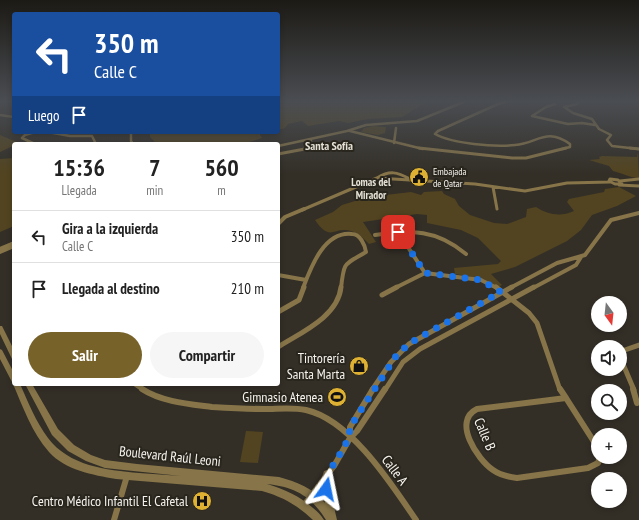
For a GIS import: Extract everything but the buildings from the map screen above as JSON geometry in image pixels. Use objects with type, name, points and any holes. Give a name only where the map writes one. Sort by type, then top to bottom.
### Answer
[{"type":"street","points":[[305,140],[311,141],[351,131],[366,125]]},
{"type":"street","points":[[280,146],[351,131],[394,143],[427,150],[517,159],[570,147],[569,143],[561,139],[541,136],[517,145],[510,145],[446,139],[435,134],[451,125]]},
{"type":"street","points":[[595,125],[611,135],[607,140],[612,146],[639,149]]},
{"type":"street","points":[[394,143],[396,128]]},
{"type":"street","points":[[28,134],[22,138],[31,142]]},
{"type":"street","points":[[59,134],[70,136],[92,136],[94,137],[95,142]]},
{"type":"street","points":[[280,154],[310,149],[311,141]]},
{"type":"street","points":[[280,222],[284,217],[391,171],[397,172],[412,180]]},
{"type":"street","points":[[377,178],[528,191],[566,183],[610,182],[609,180],[612,179],[619,183],[639,186]]},
{"type":"street","points":[[619,183],[639,179]]},
{"type":"street","points":[[493,187],[496,209]]},
{"type":"street","points":[[350,438],[350,427],[398,353],[415,340],[501,292],[557,263],[585,255],[611,220],[639,214]]},
{"type":"street","points":[[375,235],[410,230],[443,237],[458,246],[466,254]]},
{"type":"street","points":[[398,232],[425,273]]},
{"type":"street","points":[[280,311],[299,300],[317,255],[333,238],[338,234],[355,234],[364,244],[366,252],[346,264],[341,278],[343,288],[334,305],[320,318],[280,346]]},
{"type":"street","points":[[0,249],[12,244]]},
{"type":"street","points":[[0,252],[12,247]]},
{"type":"street","points":[[304,505],[327,474],[350,438],[357,431],[388,383],[407,359],[420,349],[576,265],[580,257]]},
{"type":"street","points":[[382,294],[425,273],[481,280],[501,292],[524,308],[537,323],[558,386],[591,437]]},
{"type":"street","points":[[280,275],[306,280]]},
{"type":"street","points":[[0,328],[12,353]]},
{"type":"street","points":[[627,349],[639,344]]},
{"type":"street","points":[[0,352],[12,376]]},
{"type":"street","points":[[627,372],[637,394],[637,403]]},
{"type":"street","name":"Boulevard Raúl Leoni","points":[[17,386],[45,441],[54,451],[65,459],[90,470],[127,476],[262,487],[279,491],[304,505],[318,520]]},
{"type":"street","name":"Boulevard Raúl Leoni","points":[[29,386],[58,436],[71,448],[89,458],[104,464],[137,468],[268,479],[295,486],[312,494],[322,505],[332,520]]},
{"type":"street","name":"Calle A","points":[[138,386],[145,392],[201,406],[304,410],[313,413],[329,422],[364,450],[416,520]]},
{"type":"street","name":"Calle B","points":[[566,398],[471,410],[465,418],[465,424],[476,452],[489,467],[499,474],[517,478],[588,468],[596,464]]},
{"type":"street","points":[[327,474],[328,497],[332,520]]},
{"type":"street","points":[[114,520],[127,476]]},
{"type":"shaded area","points":[[280,125],[287,125],[285,128],[280,129]]},
{"type":"shaded area","points":[[373,126],[386,127],[385,133],[378,135],[361,132],[364,128]]},
{"type":"shaded area","points":[[150,134],[260,134],[262,138],[249,142],[155,142],[150,137]]},
{"type":"shaded area","points":[[0,135],[17,142],[12,142],[12,146],[0,152]]},
{"type":"shaded area","points":[[638,152],[639,178],[613,171],[609,166],[589,160],[600,159],[599,157],[602,156],[637,157]]},
{"type":"shaded area","points":[[12,158],[12,227],[0,232],[0,159]]},
{"type":"shaded area","points":[[619,187],[636,196],[617,206],[592,215],[581,230],[567,241],[515,267],[491,274],[502,285],[498,287],[484,279],[455,274],[454,268],[498,264],[501,261],[478,238],[461,230],[427,223],[427,215],[417,214],[363,222],[376,242],[369,244],[359,235],[351,231],[325,231],[315,220],[333,212],[342,205],[368,197],[411,192],[421,195],[424,192],[442,191],[444,194],[455,199],[459,206],[470,215],[494,223],[507,224],[526,217],[527,209],[536,207],[545,212],[555,214],[569,213],[574,211],[567,202],[569,199],[604,192],[605,189]]},
{"type":"shaded area","points":[[246,431],[263,432],[258,463],[240,462]]},
{"type":"place","name":"Embajada de Qatar","points":[[419,177]]},
{"type":"place","name":"Tintorería Santa Marta","points":[[359,366]]},
{"type":"place","name":"Gimnasio Atenea","points":[[337,397]]},
{"type":"place","name":"Centro Médico Infantil El Cafetal","points":[[202,501]]},
{"type":"district","name":"Santa Sofía","points":[[329,145]]},
{"type":"district","name":"Lomas del Mirador","points":[[371,188]]},
{"type":"route","points":[[326,489],[327,474],[334,466],[350,438],[350,427],[390,363],[398,353],[415,340],[501,292],[494,286],[481,280],[425,273],[398,232]]}]
